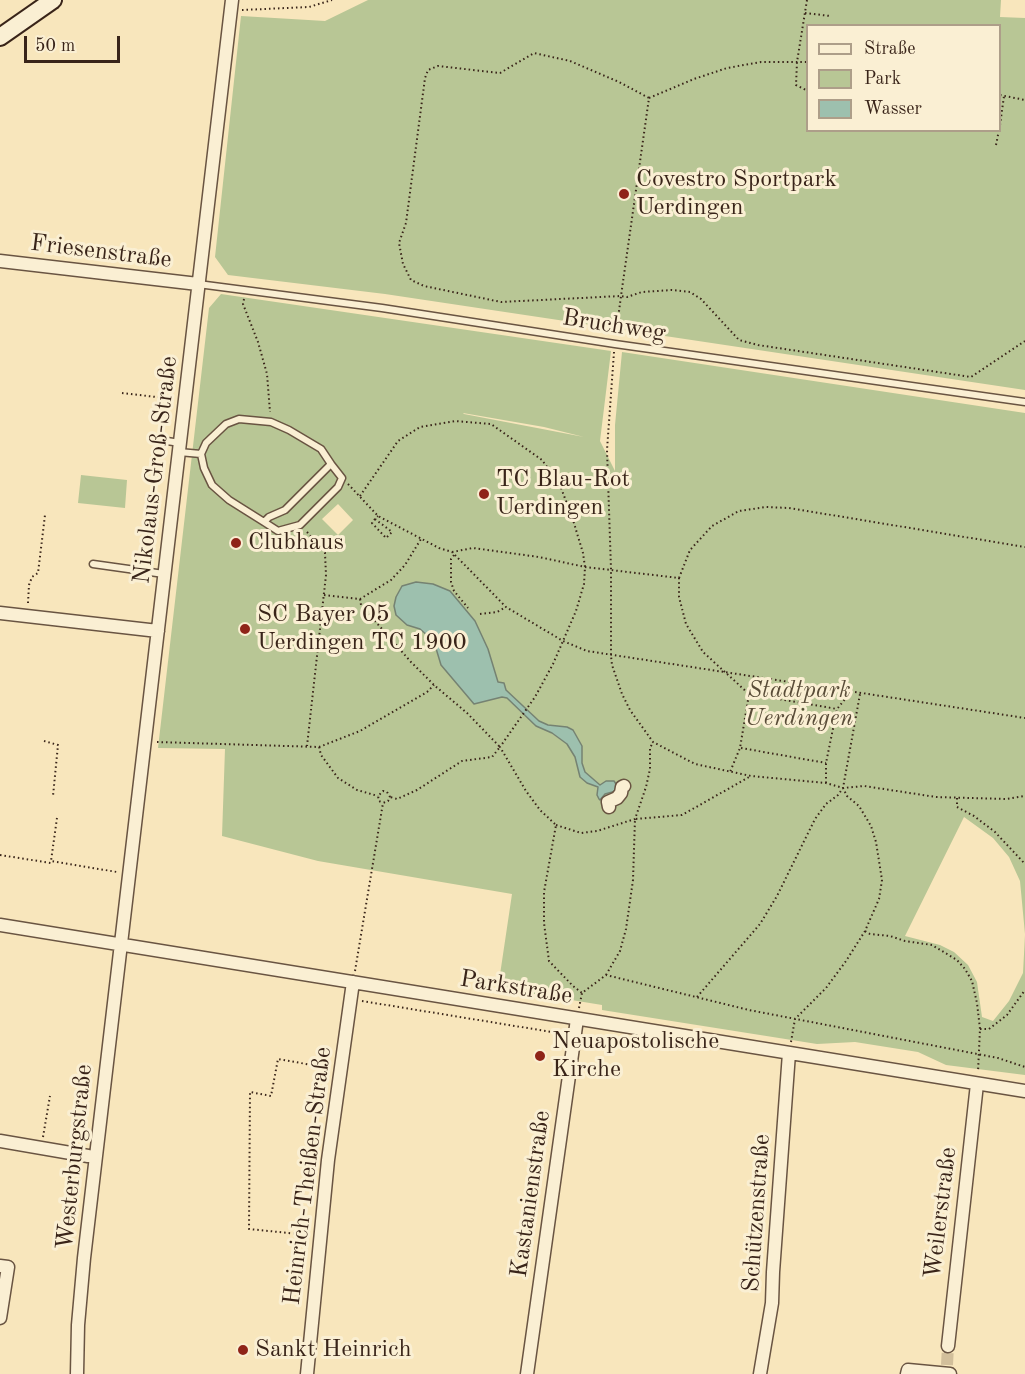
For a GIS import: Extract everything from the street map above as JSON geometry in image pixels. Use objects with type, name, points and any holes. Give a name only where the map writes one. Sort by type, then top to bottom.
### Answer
[{"type":"street","points":[[0,37],[45,2]]},
{"type":"street","name":"Nikolaus-Groß-Straße","points":[[120,945],[231,5]]},
{"type":"street","name":"Friesenstraße","points":[[0,261],[198,284]]},
{"type":"street","points":[[0,613],[158,631]]},
{"type":"street","points":[[609,807],[608,802],[617,798],[624,786]]},
{"type":"street","name":"Parkstraße","points":[[0,925],[1025,1091]]},
{"type":"street","name":"Westerburgstraße","points":[[77,1374],[78,1325],[84,1258],[120,945]]},
{"type":"street","name":"Heinrich-Theißen-Straße","points":[[307,1374],[320,1236],[353,982]]},
{"type":"street","name":"Kastanienstraße","points":[[527,1374],[578,1019]]},
{"type":"street","name":"Schützenstraße","points":[[760,1374],[772,1303],[789,1053]]},
{"type":"street","name":"Weilerstraße","points":[[948,1346],[977,1084]]},
{"type":"street","points":[[0,1141],[88,1156]]},
{"type":"street","points":[[0,1266],[8,1267],[0,1318]]},
{"type":"street","points":[[907,1374],[908,1370],[947,1371]]},
{"type":"lane","name":"Bruchweg","points":[[198,284],[382,308],[615,345],[1025,402]]},
{"type":"lane","points":[[239,419],[271,422],[321,449],[342,478],[338,487],[300,525],[279,531],[229,500],[212,485],[204,468],[201,454],[206,443],[226,424],[239,419]]},
{"type":"lane","points":[[167,441],[179,448],[201,454]]},
{"type":"lane","points":[[264,522],[269,517],[285,510],[332,464]]},
{"type":"lane","points":[[93,564],[165,574]]},
{"type":"path","points":[[231,5],[309,7],[332,0]]},
{"type":"path","points":[[806,90],[796,85],[797,62],[807,0]]},
{"type":"path","points":[[805,13],[830,16]]},
{"type":"path","points":[[649,98],[570,61],[534,52],[500,73],[438,66],[428,70],[425,78],[406,223],[399,243],[403,264],[411,280],[424,286],[501,302],[627,297],[642,292],[672,290],[690,292],[701,299],[739,340],[758,345],[971,377],[1025,341]]},
{"type":"path","points":[[649,98],[727,68],[761,62],[806,62]]},
{"type":"path","points":[[1001,95],[1025,100]]},
{"type":"path","points":[[1001,113],[1004,96]]},
{"type":"path","points":[[649,98],[615,345],[607,450],[611,656],[622,694],[630,710],[653,742],[695,764],[730,772],[826,783],[843,788],[864,786],[936,797],[1005,800],[1025,796]]},
{"type":"path","points":[[996,145],[999,132]]},
{"type":"path","points":[[244,290],[243,304],[258,342],[267,374],[271,422]]},
{"type":"path","points":[[122,393],[185,400]]},
{"type":"path","points":[[360,496],[398,441],[420,427],[455,421],[491,424],[542,460],[560,485],[573,520],[585,567],[584,584],[563,641],[535,697],[518,724],[492,757],[462,761],[417,790],[398,799],[390,797],[383,791],[378,796]]},
{"type":"path","points":[[342,478],[378,516],[453,553],[506,607],[563,641],[587,651],[1025,718]]},
{"type":"path","points":[[837,709],[748,694],[703,652],[686,624],[679,597],[679,578],[690,550],[712,526],[739,511],[766,507],[789,508],[1025,547]]},
{"type":"path","points":[[27,616],[29,585],[38,573],[45,514]]},
{"type":"path","points":[[375,519],[392,532],[386,538],[372,523],[375,519],[378,516]]},
{"type":"path","points":[[300,525],[326,553],[324,595],[307,746]]},
{"type":"path","points":[[324,595],[360,599],[391,580],[405,565],[421,539]]},
{"type":"path","points":[[453,553],[473,548],[539,557],[585,567],[679,578]]},
{"type":"path","points":[[453,553],[451,582],[454,591],[468,608]]},
{"type":"path","points":[[360,599],[362,605],[434,685],[500,747],[526,791],[540,810],[556,825],[544,892],[544,923],[549,961],[582,993],[606,975],[620,951],[626,929],[633,880],[635,819],[682,815],[751,776]]},
{"type":"path","points":[[480,614],[497,612],[506,607]]},
{"type":"path","points":[[145,741],[319,747],[360,731],[427,692],[434,685]]},
{"type":"path","points":[[826,783],[826,763],[837,709],[850,692]]},
{"type":"path","points":[[730,772],[740,748],[748,694]]},
{"type":"path","points":[[697,997],[760,924],[777,896],[815,819],[826,804],[843,788],[860,694]]},
{"type":"path","points":[[44,741],[58,745],[53,796]]},
{"type":"path","points":[[319,747],[321,755],[338,778],[357,790],[378,796],[383,803]]},
{"type":"path","points":[[740,748],[826,763]]},
{"type":"path","points":[[789,1053],[795,1019],[826,988],[865,931],[879,899],[882,880],[880,860],[871,826],[859,806],[847,796],[843,788]]},
{"type":"path","points":[[383,803],[390,797]]},
{"type":"path","points":[[957,798],[957,807],[974,816],[995,832],[1025,864]]},
{"type":"path","points":[[353,982],[383,803]]},
{"type":"path","points":[[51,861],[57,818]]},
{"type":"path","points":[[0,855],[129,873]]},
{"type":"path","points":[[865,931],[870,934],[932,945],[957,960],[972,981],[977,1003],[980,1029],[977,1084]]},
{"type":"path","points":[[606,975],[795,1019],[980,1054],[1025,1067]]},
{"type":"path","points":[[980,1029],[988,1029],[1007,1015],[1025,990]]},
{"type":"path","points":[[350,999],[575,1036]]},
{"type":"path","points":[[320,1236],[249,1229],[250,1092],[271,1096],[278,1059],[340,1070]]},
{"type":"path","points":[[41,1148],[50,1096]]},
{"type":"green space","name":"Covestro Sportpark Uerdingen","points":[[368,0],[1001,0],[1000,17],[1025,18],[1025,390],[385,294],[228,275],[215,257],[241,16],[325,21]]},
{"type":"green space","name":"Stadtpark Uerdingen","points":[[221,294],[611,351],[600,441],[615,471],[615,425],[622,352],[1025,413],[1025,934],[1020,881],[1009,857],[993,838],[964,817],[905,936],[940,945],[954,952],[968,965],[977,982],[982,1017],[993,1021],[1009,1001],[1023,973],[1025,935],[1025,1075],[946,1065],[918,1052],[855,1042],[817,1044],[602,1010],[602,1005],[498,988],[512,894],[318,861],[222,836],[225,749],[158,748],[209,308]],"holes":[[[464,414],[544,427],[584,437]],[[338,504],[353,520],[338,535],[322,519]],[[416,582],[433,584],[475,621],[498,682],[504,683],[506,690],[539,721],[573,730],[582,746],[582,763],[585,772],[611,794],[605,794],[599,799],[597,795],[599,787],[587,783],[580,777],[575,757],[567,744],[521,712],[507,698],[502,697],[474,704],[441,665],[435,645],[428,636],[394,606],[402,586]]]},
{"type":"green space","points":[[81,475],[127,480],[125,508],[78,503]]},
{"type":"water","points":[[416,582],[433,584],[450,591],[475,621],[488,649],[498,682],[504,683],[506,690],[539,721],[573,730],[582,746],[582,763],[585,772],[600,785],[606,781],[614,781],[618,787],[616,791],[605,794],[600,800],[597,795],[598,787],[587,783],[580,777],[575,757],[567,744],[552,733],[536,726],[507,698],[502,697],[474,704],[441,665],[435,645],[428,636],[420,629],[407,625],[396,615],[394,606],[402,586]]},
{"type":"tunnel","points":[[947,1365],[948,1346]]},
{"type":"place","name":"Covestro Sportpark Uerdingen","points":[[624,194]]},
{"type":"place","name":"TC Blau-Rot Uerdingen","points":[[484,494]]},
{"type":"place","name":"Clubhaus","points":[[236,543]]},
{"type":"place","name":"SC Bayer 05 Uerdingen TC 1900","points":[[245,629]]},
{"type":"place","name":"Neuapostolische Kirche","points":[[540,1056]]},
{"type":"place","name":"Sankt Heinrich","points":[[243,1350]]}]
